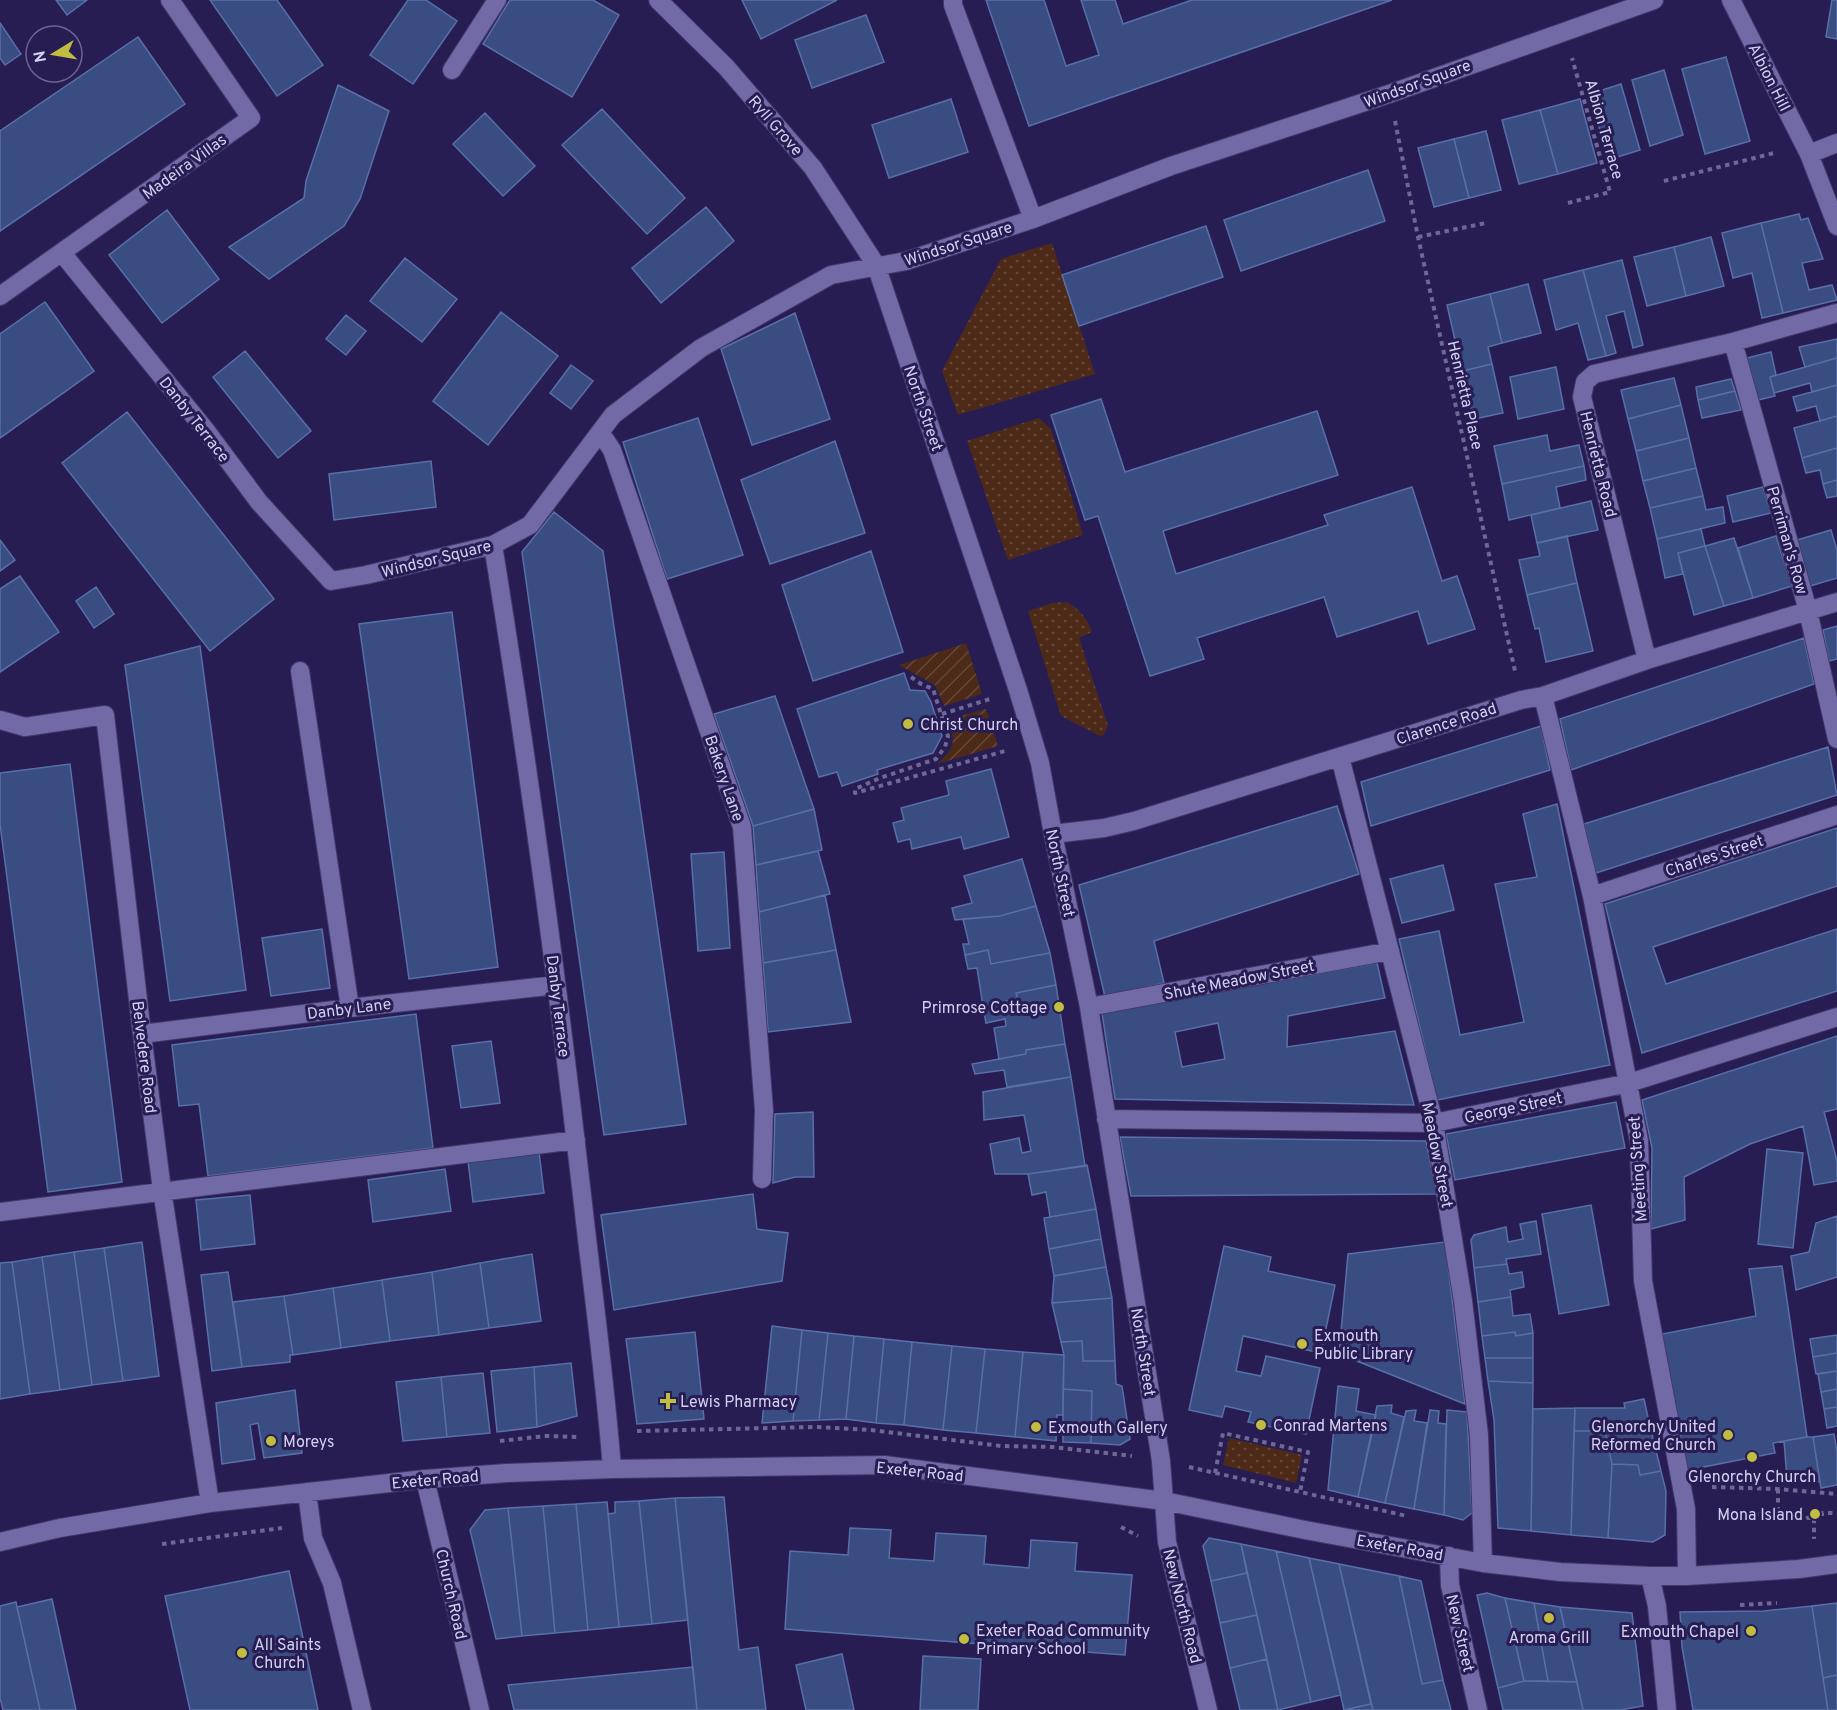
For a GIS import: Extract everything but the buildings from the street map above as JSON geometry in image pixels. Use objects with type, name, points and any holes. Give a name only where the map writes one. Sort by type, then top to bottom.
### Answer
[{"type":"street","name":"Madeira Villas","points":[[0,296],[251,117],[170,0]]},
{"type":"street","points":[[452,70],[497,0]]},
{"type":"street","name":"Ryll Grove","points":[[658,0],[726,67],[813,168],[876,265]]},
{"type":"street","points":[[953,0],[1033,219]]},
{"type":"street","name":"Windsor Square","points":[[331,580],[387,570],[493,545],[530,525],[613,415],[701,348],[831,275],[906,261],[1033,219],[1171,166],[1389,94],[1654,0]]},
{"type":"street","name":"Albion Hill","points":[[1731,0],[1806,148],[1837,226]]},
{"type":"street","points":[[1806,148],[1837,143]]},
{"type":"street","name":"Danby Terrace","points":[[62,253],[207,432],[260,502],[331,580]]},
{"type":"street","name":"North Street","points":[[876,265],[1040,763],[1089,1007],[1161,1461],[1164,1501]]},
{"type":"street","name":"Henrietta Road","points":[[1647,660],[1582,397],[1585,382],[1594,374],[1733,342],[1837,313]]},
{"type":"street","name":"Perriman's Row","points":[[1733,342],[1808,611],[1837,739]]},
{"type":"street","name":"Bakery Lane","points":[[600,432],[612,450],[742,827],[764,1110],[762,1179]]},
{"type":"street","name":"Danby Terrace","points":[[493,545],[521,719],[576,1140],[612,1469]]},
{"type":"street","name":"Clarence Road","points":[[1053,834],[1104,828],[1134,821],[1521,700],[1543,696],[1647,660],[1837,602]]},
{"type":"street","points":[[300,671],[350,1008]]},
{"type":"street","name":"Meeting Street","points":[[1543,696],[1592,896],[1639,1141],[1642,1281],[1686,1509],[1687,1576]]},
{"type":"street","name":"Belvedere Road","points":[[0,720],[25,728],[105,715],[162,1190],[210,1503]]},
{"type":"street","name":"Meadow Street","points":[[1340,757],[1434,1123],[1463,1301],[1479,1436],[1483,1563]]},
{"type":"street","name":"Charles Street","points":[[1592,896],[1837,815]]},
{"type":"street","name":"Shute Meadow Street","points":[[1089,1007],[1390,951]]},
{"type":"street","name":"Danby Lane","points":[[142,1034],[556,985]]},
{"type":"street","name":"George Street","points":[[1106,1119],[1434,1123],[1629,1083],[1837,1017]]},
{"type":"street","points":[[0,1212],[576,1140]]},
{"type":"street","name":"Exeter Road","points":[[0,1542],[60,1528],[210,1503],[425,1479],[612,1469],[884,1465],[1164,1501],[1483,1563],[1560,1572],[1687,1576],[1799,1569],[1837,1564]]},
{"type":"street","name":"Church Road","points":[[425,1479],[480,1710]]},
{"type":"street","points":[[306,1492],[313,1538],[332,1583],[362,1710]]},
{"type":"street","name":"New North Road","points":[[1164,1501],[1167,1542],[1208,1710]]},
{"type":"street","name":"New Street","points":[[1449,1556],[1450,1585],[1478,1710]]},
{"type":"street","points":[[1650,1576],[1657,1606],[1667,1710]]},
{"type":"path","name":"Albion Terrace","points":[[1564,31],[1610,192],[1568,203]]},
{"type":"path","name":"Henrietta Place","points":[[1389,94],[1418,237],[1521,700]]},
{"type":"path","points":[[1664,181],[1778,152],[1806,148]]},
{"type":"path","points":[[1418,237],[1486,223]]},
{"type":"path","points":[[911,677],[933,689],[948,736],[945,747],[936,759],[880,778],[855,789],[855,793],[1000,753]]},
{"type":"path","points":[[942,714],[984,701]]},
{"type":"path","points":[[1215,1473],[1223,1433],[1308,1452],[1300,1491]]},
{"type":"path","points":[[1682,1490],[1701,1487],[1778,1489],[1837,1494]]},
{"type":"path","points":[[1778,1489],[1778,1514]]},
{"type":"path","points":[[1727,1514],[1808,1515],[1808,1518],[1814,1518],[1822,1517],[1822,1513],[1837,1513]]},
{"type":"path","points":[[1814,1518],[1814,1534]]},
{"type":"path","points":[[161,1544],[311,1524]]},
{"type":"path","points":[[1118,1525],[1134,1535],[1167,1542]]},
{"type":"path","points":[[1731,1605],[1784,1602]]},
{"type":"shaded area","points":[[1052,243],[1095,374],[958,415],[942,371],[1001,259]]},
{"type":"shaded area","points":[[1039,418],[1051,429],[1083,535],[1008,560],[967,441]]},
{"type":"shaded area","points":[[1067,602],[1082,615],[1092,632],[1079,638],[1108,726],[1102,737],[1061,716],[1028,611],[1052,603]]},
{"type":"shaded area","points":[[966,643],[982,694],[944,706],[935,685],[899,665]]},
{"type":"shaded area","points":[[986,709],[998,746],[937,764],[951,748],[953,739],[949,719]]},
{"type":"shaded area","points":[[1229,1438],[1302,1455],[1296,1483],[1223,1465]]},
{"type":"place","name":"Christ Church","points":[[908,724]]},
{"type":"place","name":"Primrose Cottage","points":[[1059,1007]]},
{"type":"place","name":"Exmouth Public Library","points":[[1302,1344]]},
{"type":"place","name":"Lewis Pharmacy","points":[[668,1401]]},
{"type":"place","name":"Conrad Martens","points":[[1261,1425]]},
{"type":"place","name":"Exmouth Gallery","points":[[1036,1427]]},
{"type":"place","name":"Glenorchy United Reformed Church","points":[[1728,1435]]},
{"type":"place","name":"Moreys","points":[[271,1441]]},
{"type":"place","name":"Glenorchy Church","points":[[1752,1457]]},
{"type":"place","name":"Mona Island","points":[[1815,1514]]},
{"type":"place","name":"Aroma Grill","points":[[1549,1618]]},
{"type":"place","name":"Exmouth Chapel","points":[[1751,1631]]},
{"type":"place","name":"Exeter Road Community Primary School","points":[[964,1639]]},
{"type":"place","name":"All Saints Church","points":[[242,1653]]}]
